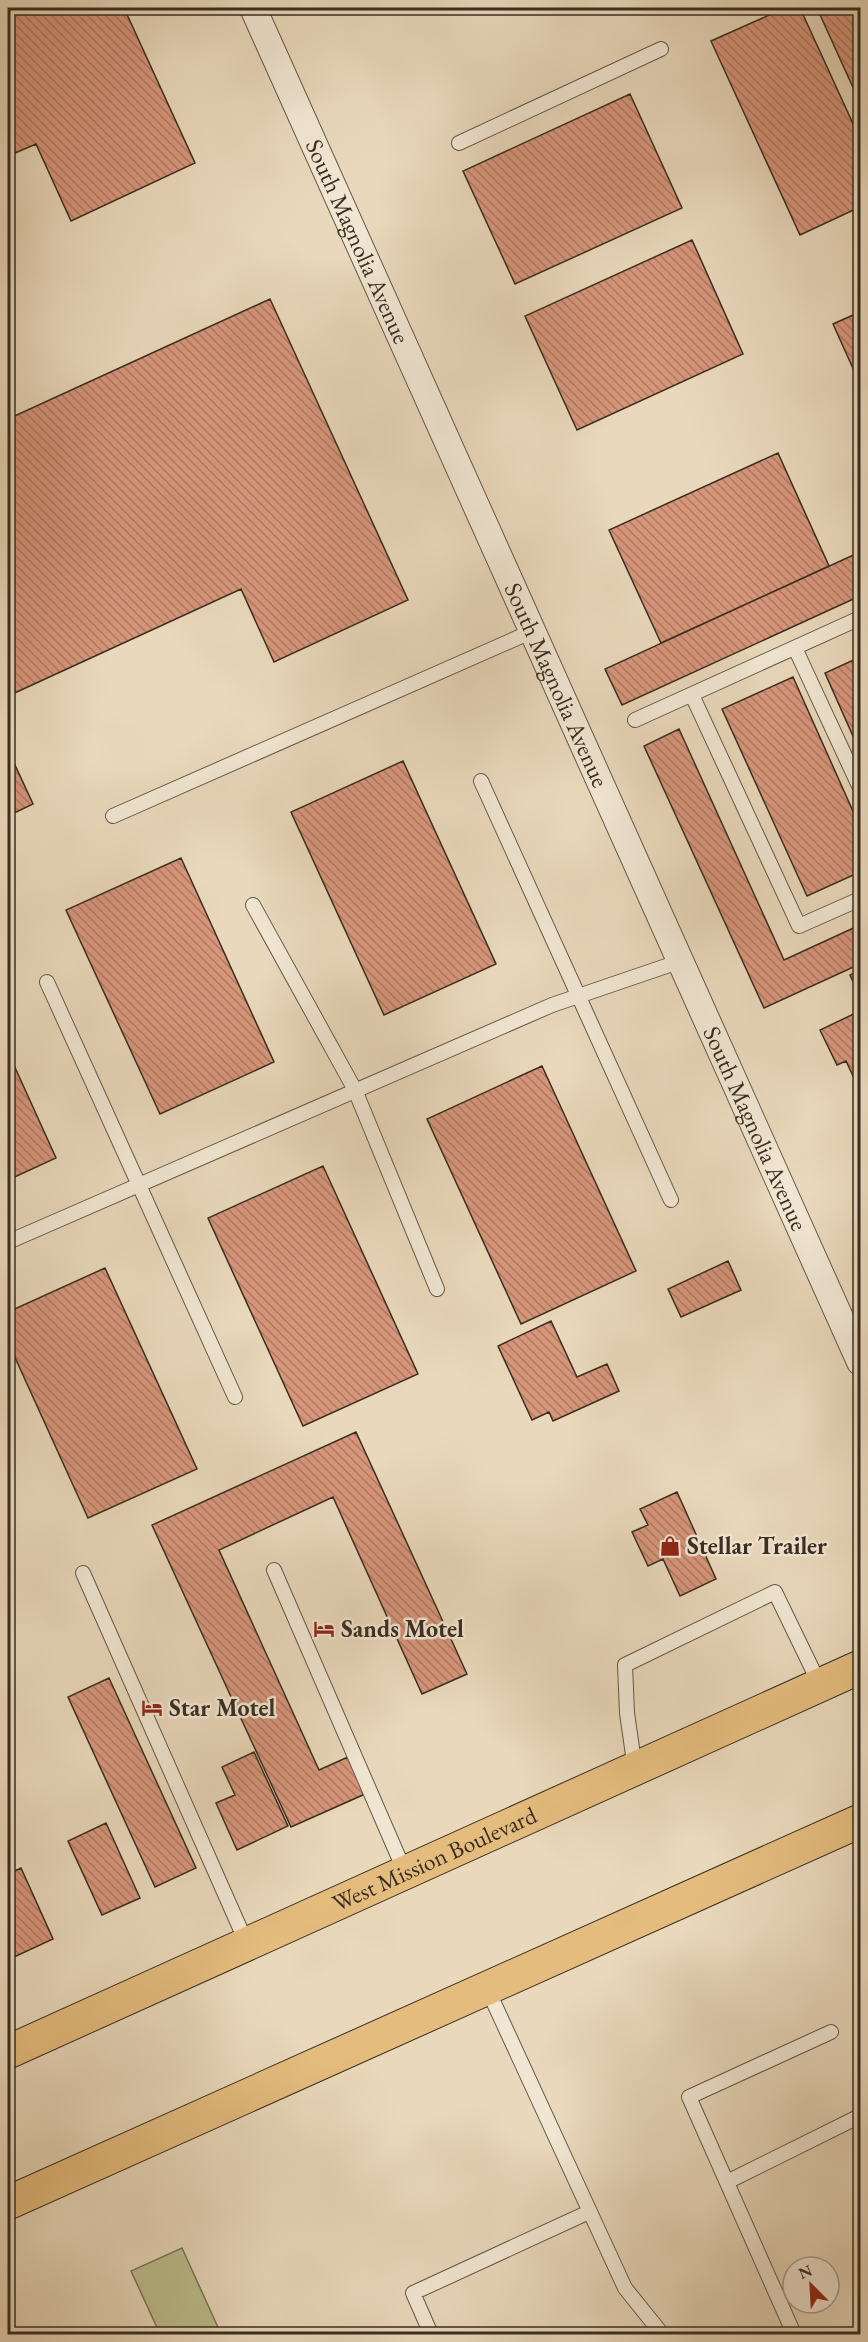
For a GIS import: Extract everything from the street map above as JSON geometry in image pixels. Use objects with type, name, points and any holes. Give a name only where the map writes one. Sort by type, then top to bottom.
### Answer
[{"type":"main road","name":"West Mission Boulevard","points":[[8,2052],[861,1667]]},
{"type":"main road","points":[[8,2203],[861,1821]]},
{"type":"street","name":"South Magnolia Avenue","points":[[253,8],[861,1362]]},
{"type":"lane","points":[[459,143],[661,49]]},
{"type":"lane","points":[[635,720],[861,618]]},
{"type":"lane","points":[[113,816],[533,631]]},
{"type":"lane","points":[[795,648],[861,788]]},
{"type":"lane","points":[[692,695],[799,926],[861,899]]},
{"type":"lane","points":[[481,781],[671,1200]]},
{"type":"lane","points":[[253,905],[355,1090],[437,1289]]},
{"type":"lane","points":[[8,1242],[355,1090],[577,996],[681,961]]},
{"type":"lane","points":[[47,982],[235,1397]]},
{"type":"lane","points":[[274,1570],[405,1872]]},
{"type":"lane","points":[[83,1573],[247,1944]]},
{"type":"lane","points":[[635,1769],[627,1713],[625,1665],[775,1592],[820,1685]]},
{"type":"lane","points":[[487,1988],[625,2288],[661,2334]]},
{"type":"lane","points":[[794,2334],[689,2097],[831,2032]]},
{"type":"lane","points":[[727,2182],[861,2116]]},
{"type":"lane","points":[[431,2334],[413,2294],[589,2212]]},
{"type":"green space","points":[[182,2248],[221,2334],[160,2334],[131,2271]]},
{"type":"building","points":[[8,8],[124,8],[195,163],[71,221],[36,144],[8,156]]},
{"type":"building","points":[[785,8],[800,8],[860,139],[860,207],[800,235],[711,41]]},
{"type":"building","points":[[817,8],[860,8],[860,103]]},
{"type":"building","points":[[630,94],[682,208],[515,284],[463,171]]},
{"type":"building","points":[[692,240],[743,354],[577,430],[525,316]]},
{"type":"building","points":[[270,299],[408,600],[274,662],[241,589],[8,696],[8,419]]},
{"type":"building","points":[[860,312],[860,384],[833,324]]},
{"type":"building","points":[[778,453],[829,566],[661,643],[609,530]]},
{"type":"building","points":[[860,552],[860,596],[622,705],[605,669]]},
{"type":"building","points":[[860,657],[860,752],[825,673]]},
{"type":"building","points":[[793,677],[860,827],[860,872],[807,896],[722,709]]},
{"type":"building","points":[[679,729],[784,960],[860,925],[860,964],[764,1008],[644,746]]},
{"type":"building","points":[[8,750],[33,804],[8,816]]},
{"type":"building","points":[[403,761],[496,964],[384,1015],[291,812]]},
{"type":"building","points":[[181,858],[274,1062],[160,1114],[66,910]]},
{"type":"building","points":[[860,970],[860,997],[850,975]]},
{"type":"building","points":[[860,1011],[860,1091],[846,1061],[837,1065],[820,1030]]},
{"type":"building","points":[[8,1052],[56,1158],[8,1180]]},
{"type":"building","points":[[542,1066],[636,1271],[521,1324],[427,1119]]},
{"type":"building","points":[[323,1166],[418,1374],[303,1426],[208,1218]]},
{"type":"building","points":[[728,1261],[741,1290],[681,1317],[668,1289]]},
{"type":"building","points":[[105,1268],[197,1469],[88,1518],[8,1342],[8,1312]]},
{"type":"building","points":[[551,1321],[577,1377],[607,1364],[619,1391],[553,1421],[549,1412],[532,1420],[498,1346]]},
{"type":"building","points":[[356,1432],[467,1674],[422,1694],[333,1497],[219,1550],[319,1770],[348,1757],[365,1794],[291,1827],[152,1525]]},
{"type":"building","name":"Stellar Trailer","points":[[677,1492],[716,1579],[680,1596],[663,1559],[648,1566],[632,1532],[648,1525],[640,1509]]},
{"type":"building","points":[[109,1678],[196,1868],[155,1887],[68,1697]]},
{"type":"building","points":[[254,1752],[288,1826],[237,1850],[216,1803],[235,1795],[222,1767]]},
{"type":"building","points":[[106,1823],[140,1898],[102,1915],[68,1841]]},
{"type":"building","points":[[21,1868],[53,1939],[12,1958],[8,1948],[8,1874]]},
{"type":"place","name":"Stellar Trailer","points":[[670,1546]]},
{"type":"place","name":"Sands Motel","points":[[324,1629]]},
{"type":"place","name":"Star Motel","points":[[152,1708]]}]
